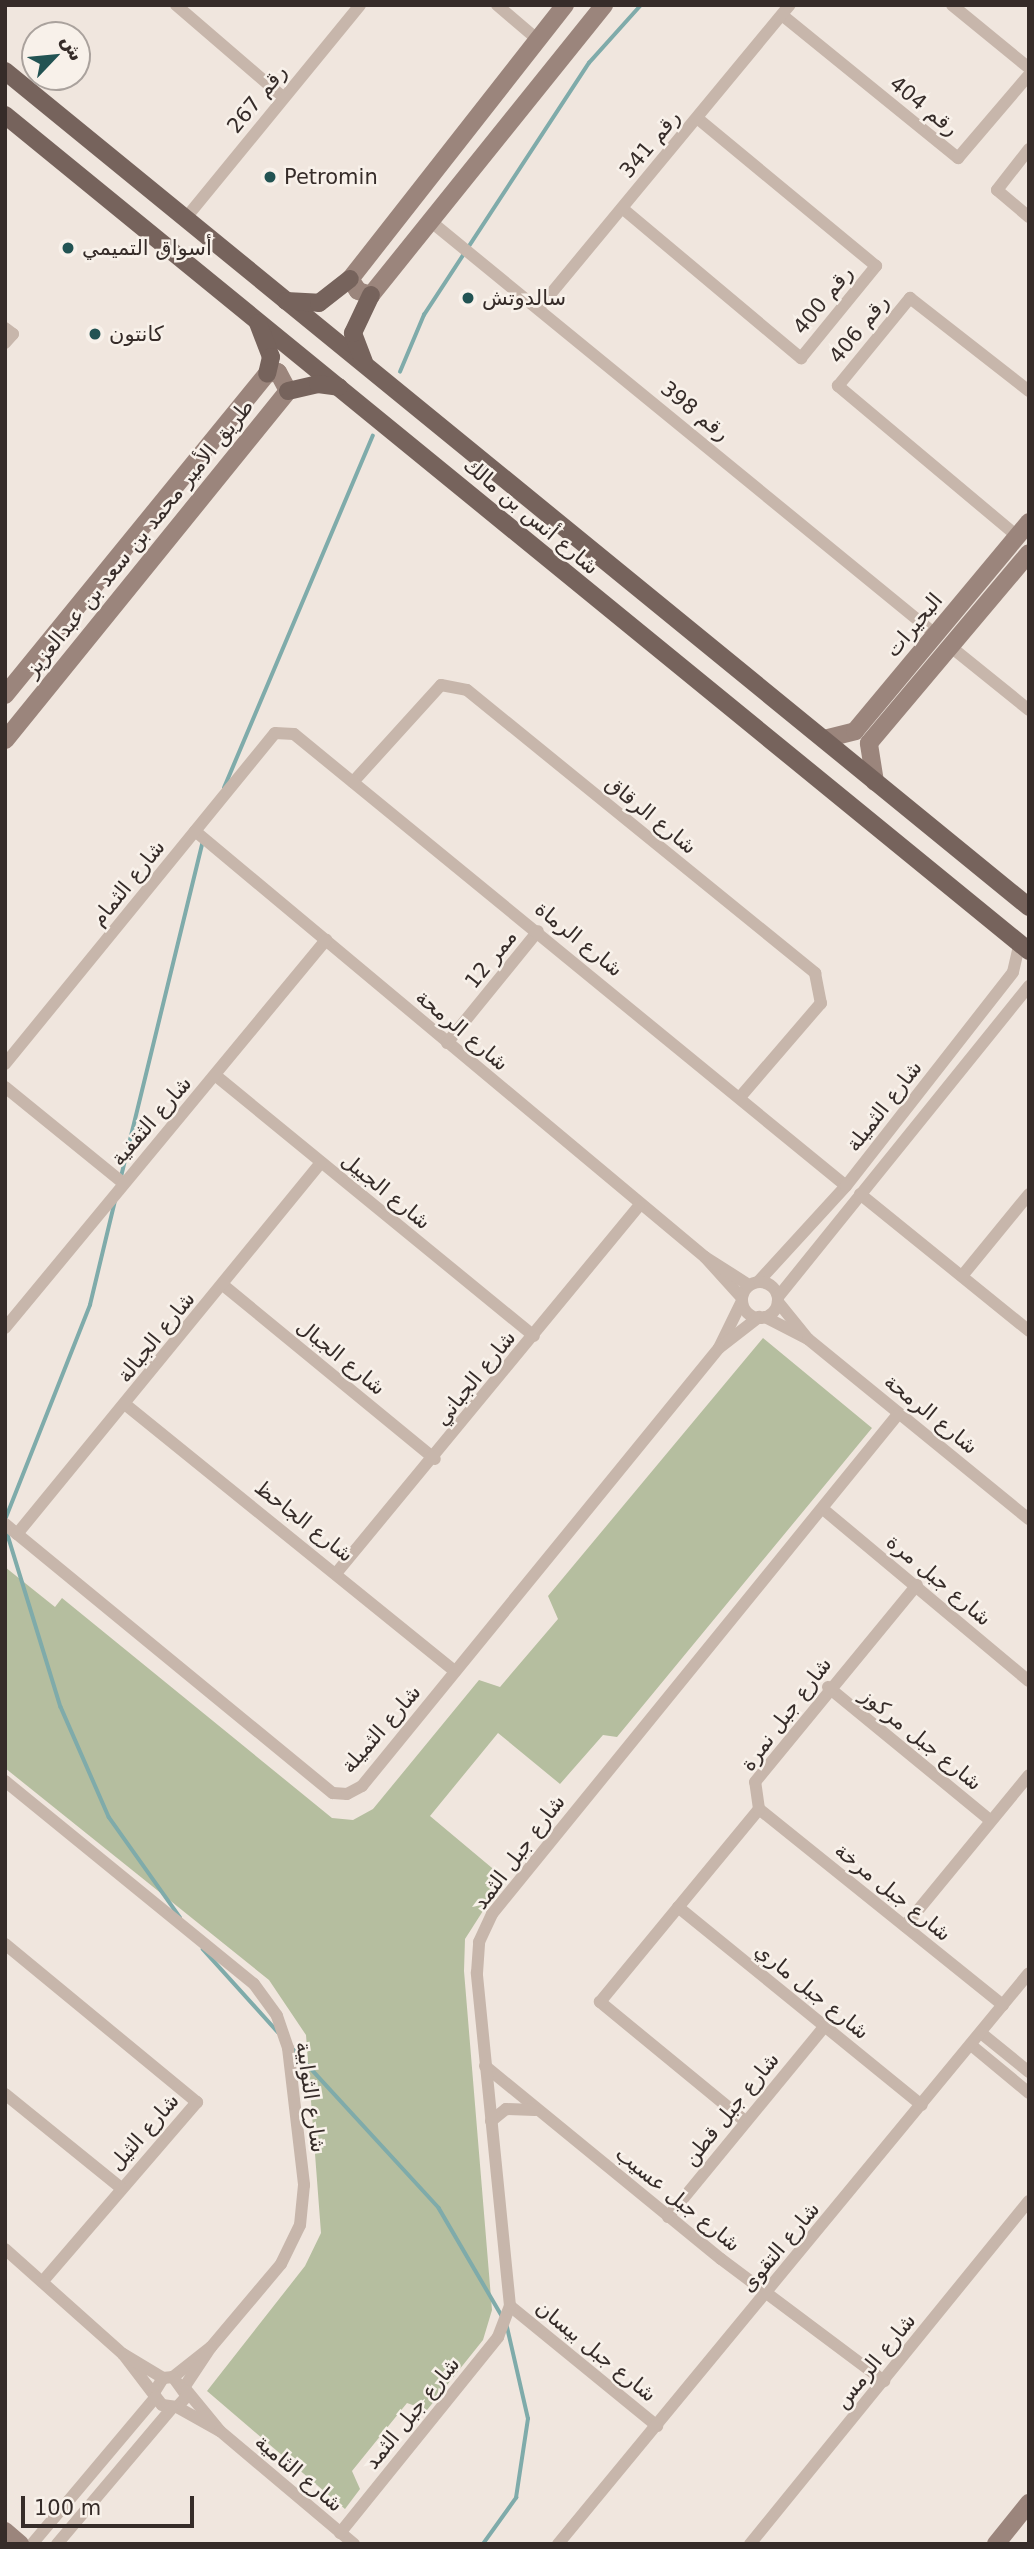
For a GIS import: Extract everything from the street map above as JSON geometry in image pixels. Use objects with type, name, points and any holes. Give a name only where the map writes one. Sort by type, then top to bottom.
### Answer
[{"type":"main road","points":[[284,300],[319,303],[350,279],[565,5]]},
{"type":"main road","points":[[368,368],[353,333],[371,296],[429,220],[604,5]]},
{"type":"main road","name":"شارع أنس بن مالك","points":[[5,72],[1029,907]]},
{"type":"main road","name":"شارع أنس بن مالك","points":[[5,115],[342,388],[643,640],[1024,946]]},
{"type":"main road","points":[[350,279],[371,296]]},
{"type":"main road","points":[[254,317],[269,347],[267,374],[278,372],[288,391],[318,384],[342,388]]},
{"type":"main road","name":"طريق الأمير محمد بن سعد بن عبدالعزيز","points":[[5,695],[267,374]]},
{"type":"main road","name":"طريق الأمير محمد بن سعد بن عبدالعزيز","points":[[5,740],[288,391]]},
{"type":"main road","name":"البحيرات","points":[[824,738],[855,732],[1023,529]]},
{"type":"main road","name":"البحيرات","points":[[875,782],[869,743],[1029,553]]},
{"type":"main road","points":[[874,709],[871,723],[886,723]]},
{"type":"main road","points":[[996,2544],[1029,2503]]},
{"type":"main road","points":[[5,2531],[20,2544]]},
{"type":"street","name":"رقم 267","points":[[185,219],[360,5]]},
{"type":"street","points":[[497,5],[537,39]]},
{"type":"street","points":[[952,5],[1029,68]]},
{"type":"street","points":[[185,8],[283,97]]},
{"type":"street","name":"رقم 404","points":[[786,10],[958,158],[1029,75]]},
{"type":"street","name":"رقم 341","points":[[540,308],[786,10]]},
{"type":"street","name":"رقم 400","points":[[622,208],[801,358],[876,266],[696,118]]},
{"type":"street","points":[[1029,149],[997,190],[1029,217]]},
{"type":"street","name":"رقم 398","points":[[429,220],[540,308],[935,634]]},
{"type":"street","name":"رقم 406","points":[[1023,529],[838,386],[910,298],[1029,391]]},
{"type":"street","points":[[951,647],[1029,710]]},
{"type":"street","name":"شارع الرقاق","points":[[353,782],[440,685],[467,690],[815,973],[821,1003],[742,1096]]},
{"type":"street","name":"شارع الثمام","points":[[5,1063],[275,733],[283,733]]},
{"type":"street","name":"شارع الرماة","points":[[283,733],[294,734],[742,1096],[846,1186]]},
{"type":"street","name":"شارع الرمحة","points":[[195,831],[639,1206],[705,1258]]},
{"type":"street","name":"ممر 12","points":[[447,1043],[538,931]]},
{"type":"street","name":"شارع الثقفية","points":[[5,1328],[122,1183],[326,940]]},
{"type":"street","name":"شارع الثميلة","points":[[5,1524],[333,1793],[362,1786],[719,1348],[742,1300],[754,1283],[846,1186],[1013,972],[1024,946]]},
{"type":"street","name":"شارع الثميلة","points":[[719,1348],[762,1317],[778,1300],[860,1194],[1029,986]]},
{"type":"street","name":"شارع الجبيل","points":[[215,1075],[534,1336]]},
{"type":"street","points":[[5,1087],[122,1183]]},
{"type":"street","name":"شارع الجبالة","points":[[17,1534],[126,1405],[321,1163]]},
{"type":"street","points":[[860,1194],[1029,1331]]},
{"type":"street","points":[[962,1276],[1029,1194]]},
{"type":"street","name":"شارع الجباني","points":[[338,1571],[435,1459],[639,1206]]},
{"type":"street","points":[[705,1258],[754,1283],[772,1286],[778,1300],[808,1339]]},
{"type":"street","points":[[705,1258],[742,1300],[762,1317],[808,1339]]},
{"type":"street","name":"شارع الجبال","points":[[223,1285],[435,1459]]},
{"type":"street","name":"شارع الرمحة","points":[[808,1339],[1029,1519]]},
{"type":"street","name":"شارع الجاحظ","points":[[126,1405],[338,1571],[454,1671]]},
{"type":"street","name":"شارع جبل الثمد","points":[[340,2533],[498,2337],[510,2306],[477,1973],[479,1942],[492,1914],[899,1413]]},
{"type":"street","name":"شارع جبل مرة","points":[[822,1509],[1029,1682]]},
{"type":"street","name":"شارع جبل نمرة","points":[[759,1809],[755,1782],[828,1687],[916,1585]]},
{"type":"street","name":"شارع جبل مركوز","points":[[828,1687],[990,1820]]},
{"type":"street","points":[[905,1926],[1029,1775]]},
{"type":"street","name":"شارع الثوابية","points":[[5,1781],[254,1984],[277,2016],[288,2048],[304,2185],[300,2225],[281,2264],[211,2347]]},
{"type":"street","points":[[745,2121],[600,2002],[759,1809]]},
{"type":"street","name":"شارع جبل مرخة","points":[[759,1809],[1003,2005]]},
{"type":"street","name":"شارع جبل ماري","points":[[678,1907],[922,2105]]},
{"type":"street","name":"شارع الثيل","points":[[5,1944],[197,2102],[44,2280]]},
{"type":"street","name":"شارع التقوى","points":[[558,2544],[1029,1973]]},
{"type":"street","name":"شارع جبل قطن","points":[[668,2217],[824,2027]]},
{"type":"street","points":[[981,2034],[1029,2072]]},
{"type":"street","points":[[971,2045],[1029,2093]]},
{"type":"street","name":"شارع جبل عسيب","points":[[485,2066],[668,2217],[769,2291],[884,2381]]},
{"type":"street","points":[[5,2094],[121,2188]]},
{"type":"street","points":[[491,2121],[506,2109],[538,2111]]},
{"type":"street","name":"شارع الرمس","points":[[750,2544],[1029,2201]]},
{"type":"street","points":[[5,2249],[44,2280],[123,2354],[155,2394],[174,2408],[220,2431]]},
{"type":"street","name":"شارع جبل بيسان","points":[[510,2306],[657,2426]]},
{"type":"street","points":[[32,2544],[147,2410],[168,2378],[211,2347]]},
{"type":"street","points":[[57,2544],[159,2422],[174,2408],[211,2347]]},
{"type":"street","points":[[123,2354],[186,2388],[220,2431]]},
{"type":"street","name":"شارع الثامية","points":[[220,2431],[354,2544]]},
{"type":"green space","points":[[763,1338],[872,1428],[617,1737],[603,1735],[560,1784],[498,1733],[430,1816],[504,1878],[465,1939],[464,1971],[492,2310],[483,2340],[427,2410],[407,2403],[352,2471],[360,2489],[345,2509],[207,2391],[305,2266],[321,2233],[306,2035],[269,1980],[5,1768],[5,1567],[55,1607],[62,1598],[332,1818],[353,1820],[373,1809],[479,1680],[500,1687],[558,1619],[548,1596]]},
{"type":"waterway","points":[[400,372],[424,315],[589,63],[641,5]]},
{"type":"waterway","points":[[224,788],[373,436]]},
{"type":"waterway","points":[[121,1177],[203,841]]},
{"type":"waterway","points":[[5,1520],[90,1305],[115,1201]]},
{"type":"waterway","points":[[7,1532],[61,1707],[109,1817],[180,1917]]},
{"type":"waterway","points":[[203,1949],[278,2032]]},
{"type":"waterway","points":[[292,2048],[439,2208],[502,2316]]},
{"type":"waterway","points":[[483,2544],[516,2498],[528,2419],[506,2323]]},
{"type":"place","name":"Petromin","points":[[270,177]]},
{"type":"place","name":"أسواق التميمي","points":[[68,248]]},
{"type":"place","name":"سالدوتش","points":[[468,298]]},
{"type":"place","name":"كانتون","points":[[95,334]]}]
